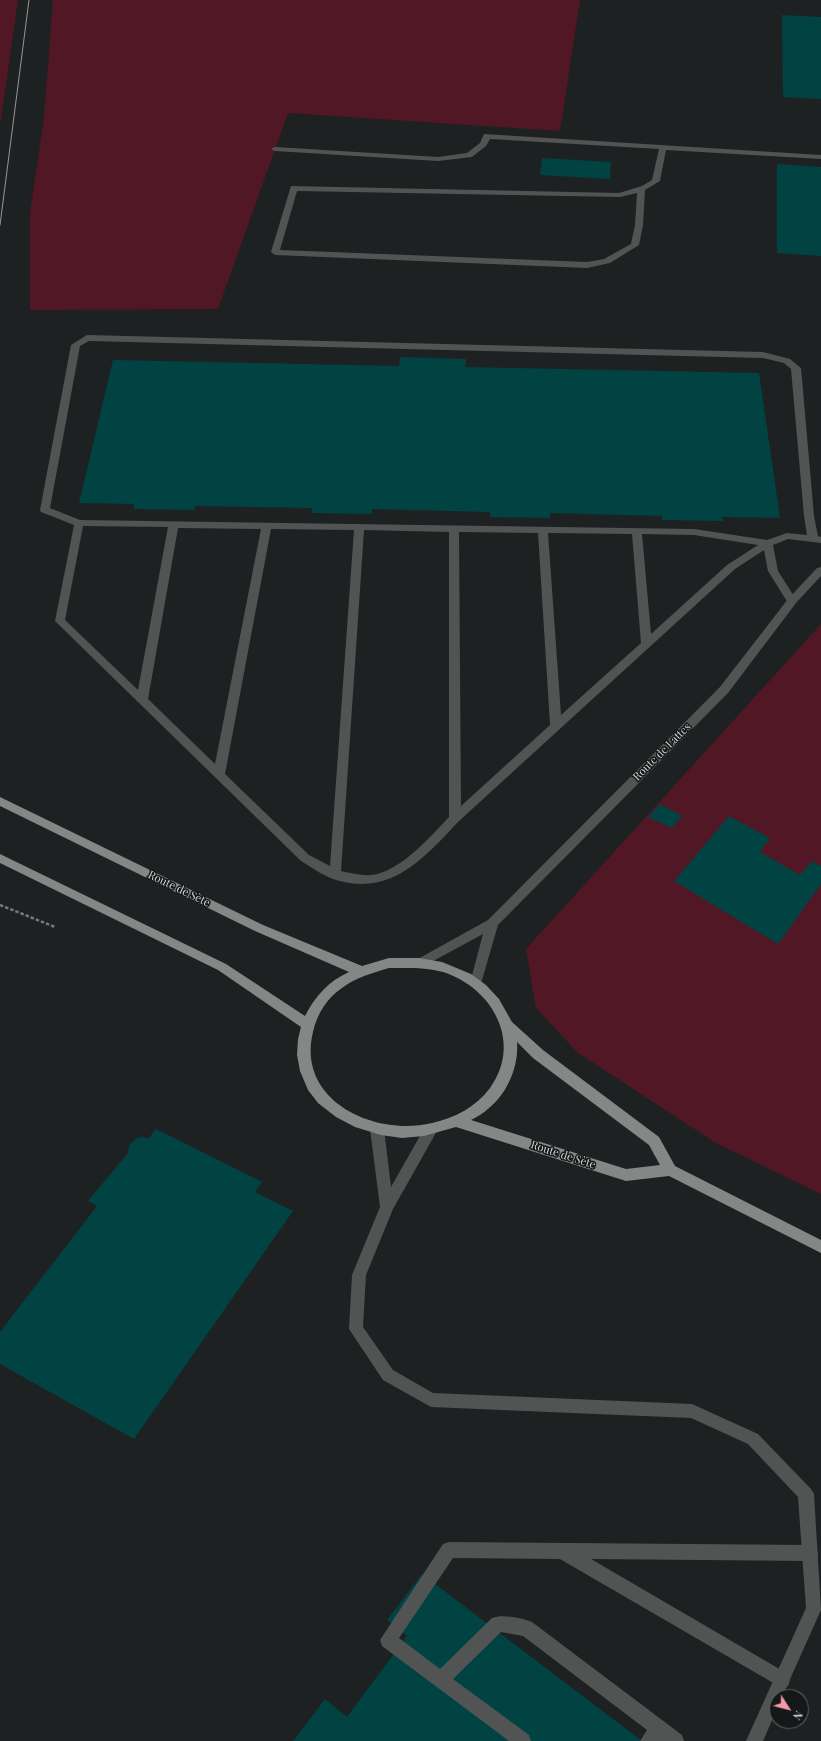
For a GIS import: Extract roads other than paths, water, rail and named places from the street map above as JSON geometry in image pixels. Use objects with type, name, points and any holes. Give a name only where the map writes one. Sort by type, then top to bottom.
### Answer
[{"type":"main road","name":"Route de Sète","points":[[0,801],[259,928],[360,971]]},
{"type":"main road","points":[[0,858],[222,967],[307,1024]]},
{"type":"main road","points":[[509,1026],[512,1053],[504,1080],[485,1104],[458,1122],[430,1131],[403,1132],[377,1129],[356,1122],[337,1111],[322,1098],[311,1081],[303,1053],[307,1024],[318,1003],[336,984],[360,971],[389,963],[420,963],[449,969],[476,983],[496,1002],[509,1026],[538,1054],[654,1141],[670,1170],[821,1247]]},
{"type":"main road","name":"Route de Sète","points":[[458,1122],[626,1175],[670,1170]]},
{"type":"street","points":[[275,149],[438,159],[469,154],[483,144],[487,136],[821,157]]},
{"type":"street","points":[[641,188],[639,225],[635,245],[607,262],[587,265],[274,252],[294,188],[620,195],[641,188],[650,186],[656,181],[663,147]]},
{"type":"street","points":[[79,523],[60,621],[305,858],[335,875],[371,880],[394,873],[424,850],[455,818],[731,567],[768,543],[787,536],[817,539],[809,516],[796,368],[787,360],[763,355],[88,338],[76,345],[45,510],[79,523],[694,532],[768,543]]},
{"type":"street","points":[[142,701],[173,525]]},
{"type":"street","points":[[219,775],[267,525]]},
{"type":"street","points":[[335,875],[359,526]]},
{"type":"street","points":[[454,528],[455,818]]},
{"type":"street","points":[[543,529],[556,725]]},
{"type":"street","points":[[637,531],[646,644]]},
{"type":"street","points":[[768,543],[773,571],[792,601]]},
{"type":"street","name":"Route de Lattes","points":[[420,963],[492,924],[724,690],[792,601],[821,570]]},
{"type":"street","name":"Route de Lattes","points":[[476,983],[492,924]]},
{"type":"street","points":[[377,1129],[387,1206]]},
{"type":"street","points":[[430,1131],[387,1206],[359,1275],[356,1329],[388,1375],[430,1400],[692,1411],[753,1439],[806,1494],[810,1553],[817,1610],[782,1680],[754,1741]]},
{"type":"street","points":[[523,1741],[388,1640],[449,1550],[810,1553]]},
{"type":"street","points":[[562,1551],[782,1680]]},
{"type":"street","points":[[441,1679],[498,1624],[526,1628],[676,1741]]},
{"type":"street","points":[[648,1741],[660,1729]]},
{"type":"tram line","points":[[0,225],[29,0]]}]
